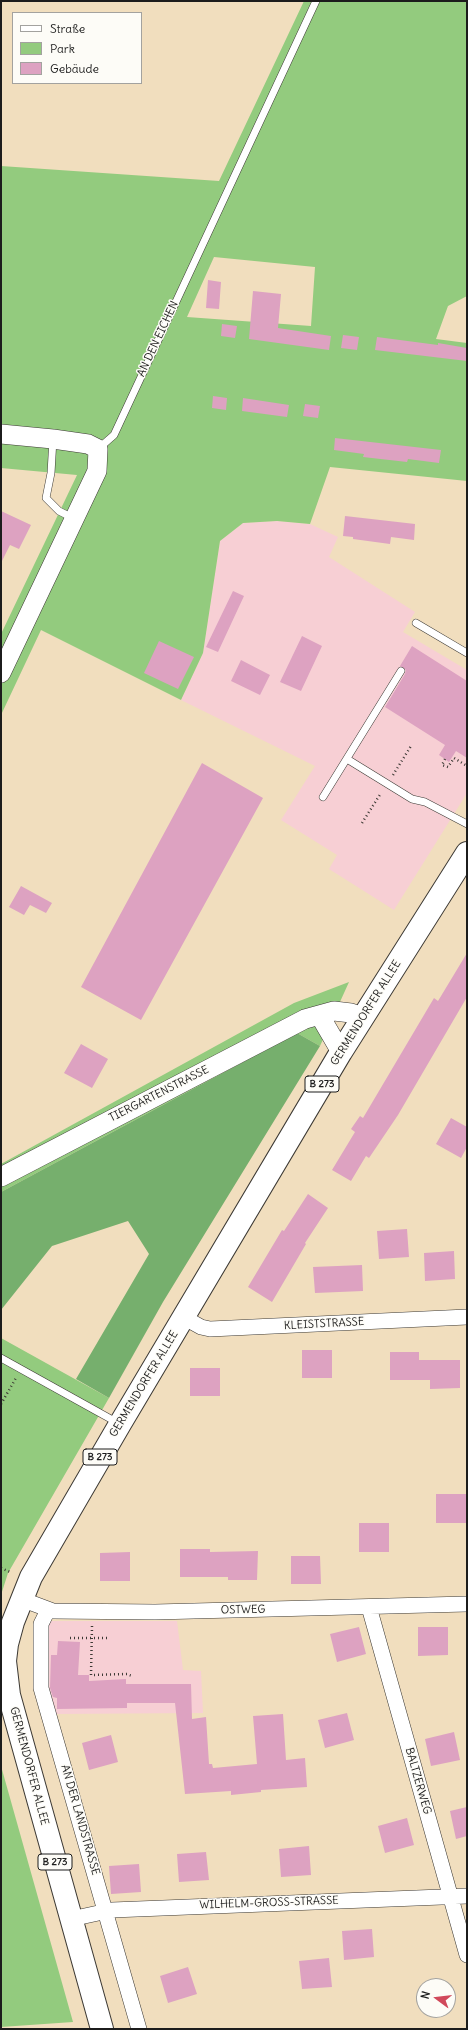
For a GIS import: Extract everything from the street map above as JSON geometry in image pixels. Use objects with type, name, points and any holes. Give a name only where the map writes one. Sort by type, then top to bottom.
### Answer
[{"type":"main road","name":"GERMENDORFER ALLEE","points":[[102,2029],[9,1695],[5,1661],[7,1644],[21,1599],[38,1563],[341,1052],[467,853]]},
{"type":"street","points":[[1,434],[88,444],[98,449],[97,471],[1,673]]},
{"type":"street","name":"TIERGARTENSTRASSE","points":[[1,1177],[305,1019],[334,1011],[351,1013],[363,1017]]},
{"type":"street","points":[[320,1016],[341,1052]]},
{"type":"street","name":"KLEISTSTRASSE","points":[[183,1317],[201,1327],[210,1329],[467,1317]]},
{"type":"street","name":"OSTWEG","points":[[21,1599],[48,1610],[155,1612],[467,1604]]},
{"type":"street","name":"BALTZERWEG","points":[[369,1607],[467,1955]]},
{"type":"street","name":"AN DER LANDSTRASSE","points":[[48,1610],[41,1624],[41,1688],[139,2029]]},
{"type":"street","name":"WILHELM-GROSS-STRASSE","points":[[71,1919],[106,1910],[467,1896]]},
{"type":"lane","name":"AN DEN EICHEN","points":[[98,449],[114,435],[316,1]]},
{"type":"lane","points":[[53,439],[51,474],[46,498],[59,511],[75,519]]},
{"type":"lane","points":[[416,623],[467,653]]},
{"type":"lane","points":[[323,797],[401,672]]},
{"type":"lane","points":[[347,759],[412,799],[426,802],[467,824]]},
{"type":"lane","points":[[1,1358],[120,1424]]},
{"type":"path","points":[[445,759],[442,766],[448,767],[454,758],[467,766]]},
{"type":"path","points":[[1,1404],[21,1369]]},
{"type":"path","points":[[1,1568],[10,1572]]},
{"type":"path","points":[[92,1611],[92,1675],[127,1674],[132,1676]]},
{"type":"path","points":[[70,1638],[108,1638]]},
{"type":"shaded area","points":[[277,521],[310,524],[338,537],[329,557],[415,612],[403,632],[467,670],[467,793],[394,910],[329,869],[337,855],[281,820],[315,766],[181,700],[203,653],[220,541],[243,523]]},
{"type":"shaded area","points":[[48,1621],[177,1621],[183,1670],[201,1671],[203,1713],[54,1714],[48,1697]]},
{"type":"green space","points":[[304,1],[467,1],[467,296],[448,306],[436,339],[467,343],[467,481],[330,467],[310,524],[277,521],[243,523],[220,541],[203,653],[181,700],[41,630],[1,715],[1,634],[77,475],[1,468],[1,166],[219,181]],"holes":[[[214,257],[315,267],[311,326],[187,317]]]},
{"type":"green space","points":[[349,982],[320,1046],[297,1033],[1,1192],[1,1164],[294,1003]]},
{"type":"green space","points":[[297,1033],[320,1046],[163,1302],[109,1398],[76,1379],[149,1254],[128,1221],[52,1246],[1,1310],[1,1192]]},
{"type":"green space","points":[[1,1338],[109,1398],[8,1573],[1,1595]]},
{"type":"green space","points":[[1,1766],[73,2022],[1,2027]]},
{"type":"building","points":[[208,280],[221,282],[219,309],[206,308]]},
{"type":"building","points":[[253,291],[281,294],[278,328],[331,336],[329,350],[249,339]]},
{"type":"building","points":[[222,324],[237,326],[235,338],[221,336]]},
{"type":"building","points":[[343,335],[359,337],[357,350],[341,348]]},
{"type":"building","points":[[377,337],[438,345],[438,343],[467,348],[467,361],[375,350]]},
{"type":"building","points":[[213,396],[227,398],[226,410],[212,408]]},
{"type":"building","points":[[243,398],[289,405],[287,417],[242,411]]},
{"type":"building","points":[[305,404],[320,406],[318,418],[303,416]]},
{"type":"building","points":[[335,438],[441,450],[439,463],[408,459],[407,462],[363,457],[364,454],[334,450]]},
{"type":"building","points":[[1,511],[31,525],[19,549],[10,545],[1,563]]},
{"type":"building","points":[[345,516],[415,524],[414,540],[391,537],[390,544],[353,539],[353,537],[343,536]]},
{"type":"building","points":[[233,591],[244,596],[218,652],[206,647]]},
{"type":"building","points":[[302,636],[322,646],[301,691],[280,682]]},
{"type":"building","points":[[159,641],[194,657],[178,689],[144,673]]},
{"type":"building","points":[[412,646],[467,681],[467,758],[456,751],[449,762],[439,755],[445,745],[385,707],[405,674],[406,670],[400,666]]},
{"type":"building","points":[[241,660],[270,675],[260,695],[231,681]]},
{"type":"building","points":[[202,763],[263,798],[141,1020],[81,987]]},
{"type":"building","points":[[21,886],[52,903],[46,913],[30,905],[24,915],[9,907]]},
{"type":"building","points":[[467,953],[467,997],[398,1115],[369,1158],[366,1156],[351,1181],[332,1170],[355,1132],[351,1129],[360,1116],[363,1118],[434,998],[438,1001]]},
{"type":"building","points":[[81,1044],[108,1059],[92,1088],[64,1073]]},
{"type":"building","points":[[451,1118],[467,1127],[467,1147],[461,1158],[436,1144]]},
{"type":"building","points":[[308,1194],[328,1208],[305,1243],[306,1244],[272,1302],[248,1287],[282,1230],[284,1231]]},
{"type":"building","points":[[407,1229],[409,1257],[379,1259],[377,1231]]},
{"type":"building","points":[[454,1251],[455,1279],[425,1281],[424,1253]]},
{"type":"building","points":[[362,1265],[363,1291],[315,1293],[313,1267]]},
{"type":"building","points":[[302,1350],[332,1350],[332,1378],[302,1378]]},
{"type":"building","points":[[390,1352],[419,1352],[419,1360],[460,1360],[460,1388],[430,1389],[430,1380],[390,1380]]},
{"type":"building","points":[[190,1368],[220,1368],[220,1396],[190,1396]]},
{"type":"building","points":[[436,1494],[466,1494],[466,1523],[436,1523]]},
{"type":"building","points":[[359,1523],[389,1523],[389,1552],[359,1552]]},
{"type":"building","points":[[180,1549],[210,1549],[210,1552],[258,1551],[257,1580],[228,1580],[228,1577],[180,1577]]},
{"type":"building","points":[[130,1552],[130,1581],[100,1581],[100,1553]]},
{"type":"building","points":[[291,1556],[320,1556],[321,1584],[291,1584]]},
{"type":"building","points":[[359,1627],[366,1654],[337,1662],[330,1634]]},
{"type":"building","points":[[418,1627],[448,1627],[448,1655],[418,1656]]},
{"type":"building","points":[[58,1641],[80,1642],[78,1675],[89,1675],[89,1681],[126,1679],[126,1684],[191,1684],[192,1719],[206,1717],[209,1764],[212,1764],[213,1768],[257,1764],[253,1716],[283,1714],[286,1760],[305,1758],[307,1787],[261,1790],[261,1792],[231,1795],[231,1791],[185,1794],[175,1703],[127,1703],[127,1708],[57,1709],[57,1698],[53,1697],[50,1688],[51,1655],[57,1655]]},
{"type":"building","points":[[347,1713],[354,1740],[325,1748],[318,1720]]},
{"type":"building","points":[[454,1732],[460,1760],[431,1766],[425,1739]]},
{"type":"building","points":[[111,1735],[118,1762],[89,1770],[82,1743]]},
{"type":"building","points":[[467,1807],[467,1836],[456,1839],[450,1811]]},
{"type":"building","points":[[407,1818],[414,1845],[385,1853],[378,1826]]},
{"type":"building","points":[[309,1846],[311,1875],[281,1877],[279,1849]]},
{"type":"building","points":[[206,1852],[209,1880],[179,1882],[177,1854]]},
{"type":"building","points":[[139,1864],[141,1892],[111,1894],[109,1866]]},
{"type":"building","points":[[372,1929],[374,1957],[344,1960],[342,1931]]},
{"type":"building","points":[[329,1958],[332,1987],[302,1989],[299,1961]]},
{"type":"building","points":[[188,1967],[197,1994],[168,2003],[160,1976]]}]
